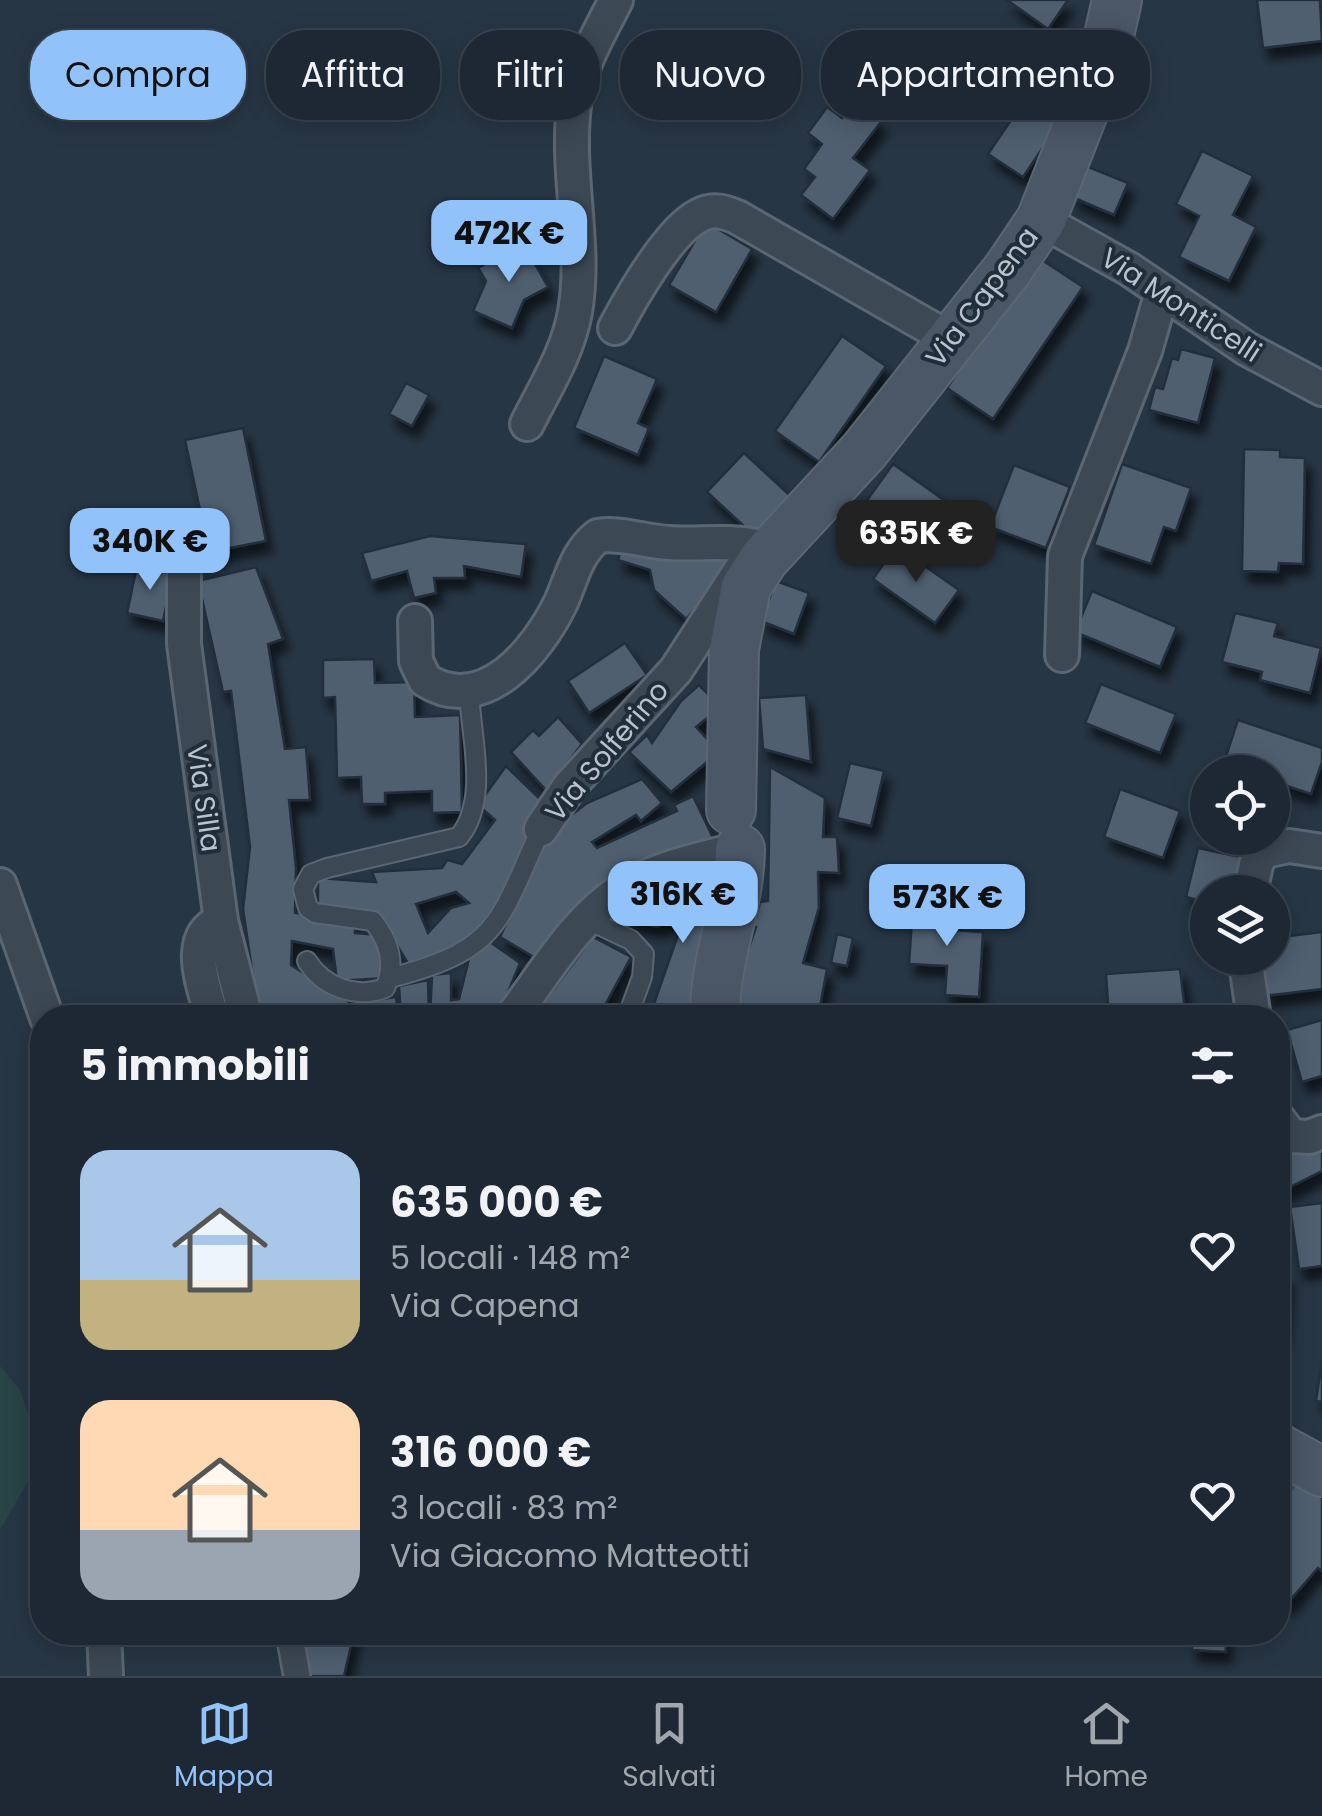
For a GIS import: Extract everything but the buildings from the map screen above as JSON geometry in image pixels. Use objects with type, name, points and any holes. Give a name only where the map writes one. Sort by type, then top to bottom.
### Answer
[{"type":"main road","name":"Via Capena","points":[[716,1005],[717,972],[736,906],[735,634],[746,587],[763,548],[835,486],[1008,269],[1040,220],[1103,62],[1118,0]]},
{"type":"street","points":[[526,424],[561,356],[574,316],[578,273],[575,102],[584,65],[616,0]]},
{"type":"street","points":[[615,328],[643,279],[686,226],[701,214],[718,211],[738,217],[950,340]]},
{"type":"street","name":"Via Monticelli","points":[[1040,220],[1103,254],[1247,349],[1322,390]]},
{"type":"street","points":[[1062,655],[1065,556],[1145,351],[1162,292]]},
{"type":"street","points":[[415,621],[414,652],[421,675],[436,686],[469,690],[498,680],[526,656],[561,602],[578,558],[598,536],[665,543],[732,542],[763,548]]},
{"type":"street","name":"Via Solferino","points":[[542,828],[568,787],[676,670],[763,548]]},
{"type":"street","name":"Via Silla","points":[[184,576],[184,644],[221,920],[243,1005]]},
{"type":"street","points":[[521,1005],[588,920],[616,893],[737,842]]},
{"type":"street","points":[[1254,875],[1265,851],[1289,846],[1322,851]]},
{"type":"street","points":[[0,884],[42,1005]]},
{"type":"street","points":[[209,1005],[198,951],[206,932],[221,920]]},
{"type":"street","points":[[1248,975],[1252,1005]]},
{"type":"street","points":[[1290,1133],[1300,1138],[1322,1132]]},
{"type":"street","points":[[105,1645],[106,1676]]},
{"type":"street","points":[[291,1645],[297,1676]]},
{"type":"lane","points":[[390,978],[386,939],[374,920],[315,913],[308,908],[303,889],[312,874],[327,868],[459,837],[467,828],[476,766],[469,690]]},
{"type":"lane","name":"Via Solferino","points":[[307,961],[332,986],[355,992],[385,988],[390,978],[450,959],[470,948],[497,924],[542,828]]},
{"type":"lane","points":[[588,920],[631,940],[644,954],[642,977],[632,1005]]},
{"type":"green space","points":[[0,1366],[20,1390],[30,1420],[30,1478],[0,1530]]}]
